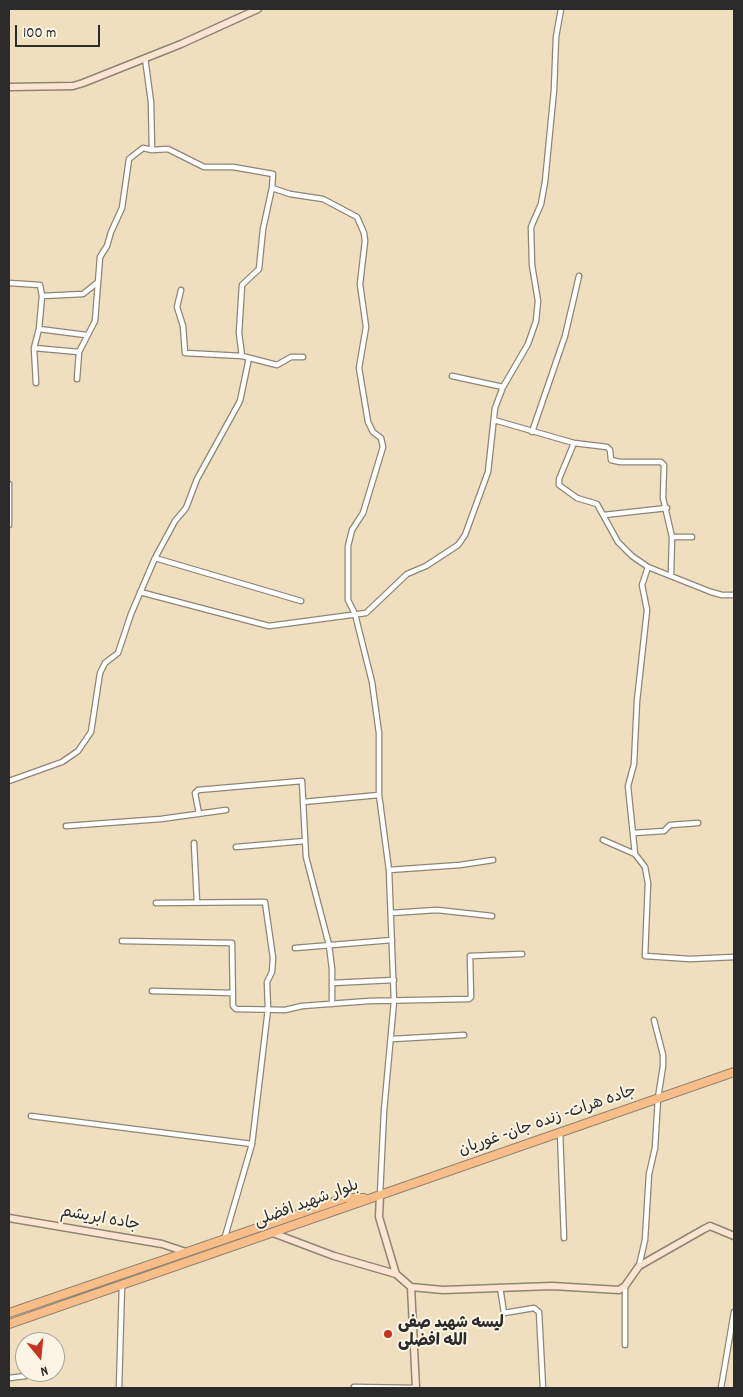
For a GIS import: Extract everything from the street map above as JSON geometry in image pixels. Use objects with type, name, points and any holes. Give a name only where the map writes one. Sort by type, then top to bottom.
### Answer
[{"type":"main road","points":[[9,87],[73,86],[227,25],[258,9]]},
{"type":"main road","name":"جاده هرات- زنده جان- غوریان","points":[[371,1197],[734,1072]]},
{"type":"main road","points":[[380,1194],[379,1217],[396,1274]]},
{"type":"main road","name":"بلوار شهید افضلی","points":[[9,1313],[345,1198],[371,1197]]},
{"type":"main road","name":"بلوار شهید افضلی","points":[[9,1324],[273,1233],[371,1197]]},
{"type":"main road","name":"جاده ابریشم","points":[[9,1218],[162,1244],[186,1252]]},
{"type":"main road","points":[[273,1233],[334,1256],[396,1274],[411,1287],[442,1290],[552,1286],[619,1290],[625,1286],[640,1266],[710,1226],[734,1236]]},
{"type":"main road","points":[[411,1287],[415,1388]]},
{"type":"street","points":[[140,592],[268,626],[366,613],[406,574],[426,566],[458,545],[465,535],[488,472],[495,408],[503,387],[528,344],[536,320],[538,301],[532,265],[531,227],[541,204],[546,182],[561,9]]},
{"type":"street","points":[[146,58],[152,150]]},
{"type":"street","points":[[77,379],[78,352],[95,321],[100,257],[107,246],[122,208],[129,159],[143,148],[152,150],[168,149],[204,168],[233,167],[273,174],[258,268],[242,284],[239,333],[242,356]]},
{"type":"street","points":[[272,188],[290,194],[323,199],[357,217],[364,233],[360,284],[366,327],[359,368],[368,422],[373,432],[380,438],[383,446],[363,513],[352,530],[348,546],[348,600],[355,614],[372,682],[379,733],[379,795],[389,870],[394,1002],[384,1111],[380,1194]]},
{"type":"street","points":[[532,432],[565,336],[579,276]]},
{"type":"street","points":[[42,296],[83,294],[98,282]]},
{"type":"street","points":[[9,283],[40,285],[42,296],[39,329],[34,348],[36,383]]},
{"type":"street","points":[[181,290],[178,307],[183,326],[185,353],[242,356],[277,365],[291,357],[303,357]]},
{"type":"street","points":[[39,329],[86,335]]},
{"type":"street","points":[[34,348],[78,352]]},
{"type":"street","points":[[9,781],[62,762],[78,751],[91,732],[100,673],[105,663],[118,653],[140,592],[155,558],[175,521],[186,508],[201,472],[240,401],[249,358]]},
{"type":"street","points":[[452,376],[503,387]]},
{"type":"street","points":[[494,420],[574,443],[607,448],[610,450],[611,460],[620,462],[661,462],[664,465],[663,498],[667,508],[672,537],[670,574]]},
{"type":"street","points":[[574,443],[559,479],[559,485],[563,490],[577,498],[596,504],[618,542],[648,567],[722,595],[734,595]]},
{"type":"street","points":[[9,484],[9,525]]},
{"type":"street","points":[[604,515],[667,508]]},
{"type":"street","points":[[672,537],[692,537]]},
{"type":"street","points":[[155,558],[301,601]]},
{"type":"street","points":[[635,854],[628,786],[634,764],[637,701],[647,610],[642,585],[648,567]]},
{"type":"street","points":[[199,814],[195,793],[198,790],[300,780],[302,783],[306,856],[329,945],[332,1004]]},
{"type":"street","points":[[303,802],[379,795]]},
{"type":"street","points":[[66,826],[161,819],[226,810]]},
{"type":"street","points":[[634,833],[664,830],[670,825],[698,823]]},
{"type":"street","points":[[603,840],[635,854],[644,867],[648,883],[645,956],[690,959],[734,957]]},
{"type":"street","points":[[236,847],[305,841]]},
{"type":"street","points":[[194,843],[196,902]]},
{"type":"street","points":[[389,870],[460,865],[493,860]]},
{"type":"street","points":[[156,902],[264,901],[273,948],[272,972],[267,982],[268,1009],[252,1144],[224,1240]]},
{"type":"street","points":[[390,913],[438,910],[492,916]]},
{"type":"street","points":[[295,948],[392,940]]},
{"type":"street","points":[[122,941],[230,942],[232,946],[234,1008],[268,1009],[369,1001],[469,999],[471,997],[470,956],[522,954]]},
{"type":"street","points":[[332,983],[394,980]]},
{"type":"street","points":[[152,991],[233,992]]},
{"type":"street","points":[[640,1266],[646,1240],[649,1174],[655,1148],[663,1055],[654,1020]]},
{"type":"street","points":[[392,1039],[464,1035]]},
{"type":"street","points":[[31,1116],[252,1144]]},
{"type":"street","points":[[560,1132],[564,1238]]},
{"type":"street","points":[[119,1388],[122,1285]]},
{"type":"street","points":[[624,1345],[625,1286]]},
{"type":"street","points":[[500,1287],[504,1312],[534,1308],[539,1312],[543,1388]]},
{"type":"street","points":[[721,1388],[734,1312]]},
{"type":"street","points":[[354,1387],[415,1388]]},
{"type":"place","name":"لیسه شهید صفی الله افضلی","points":[[388,1334]]}]
